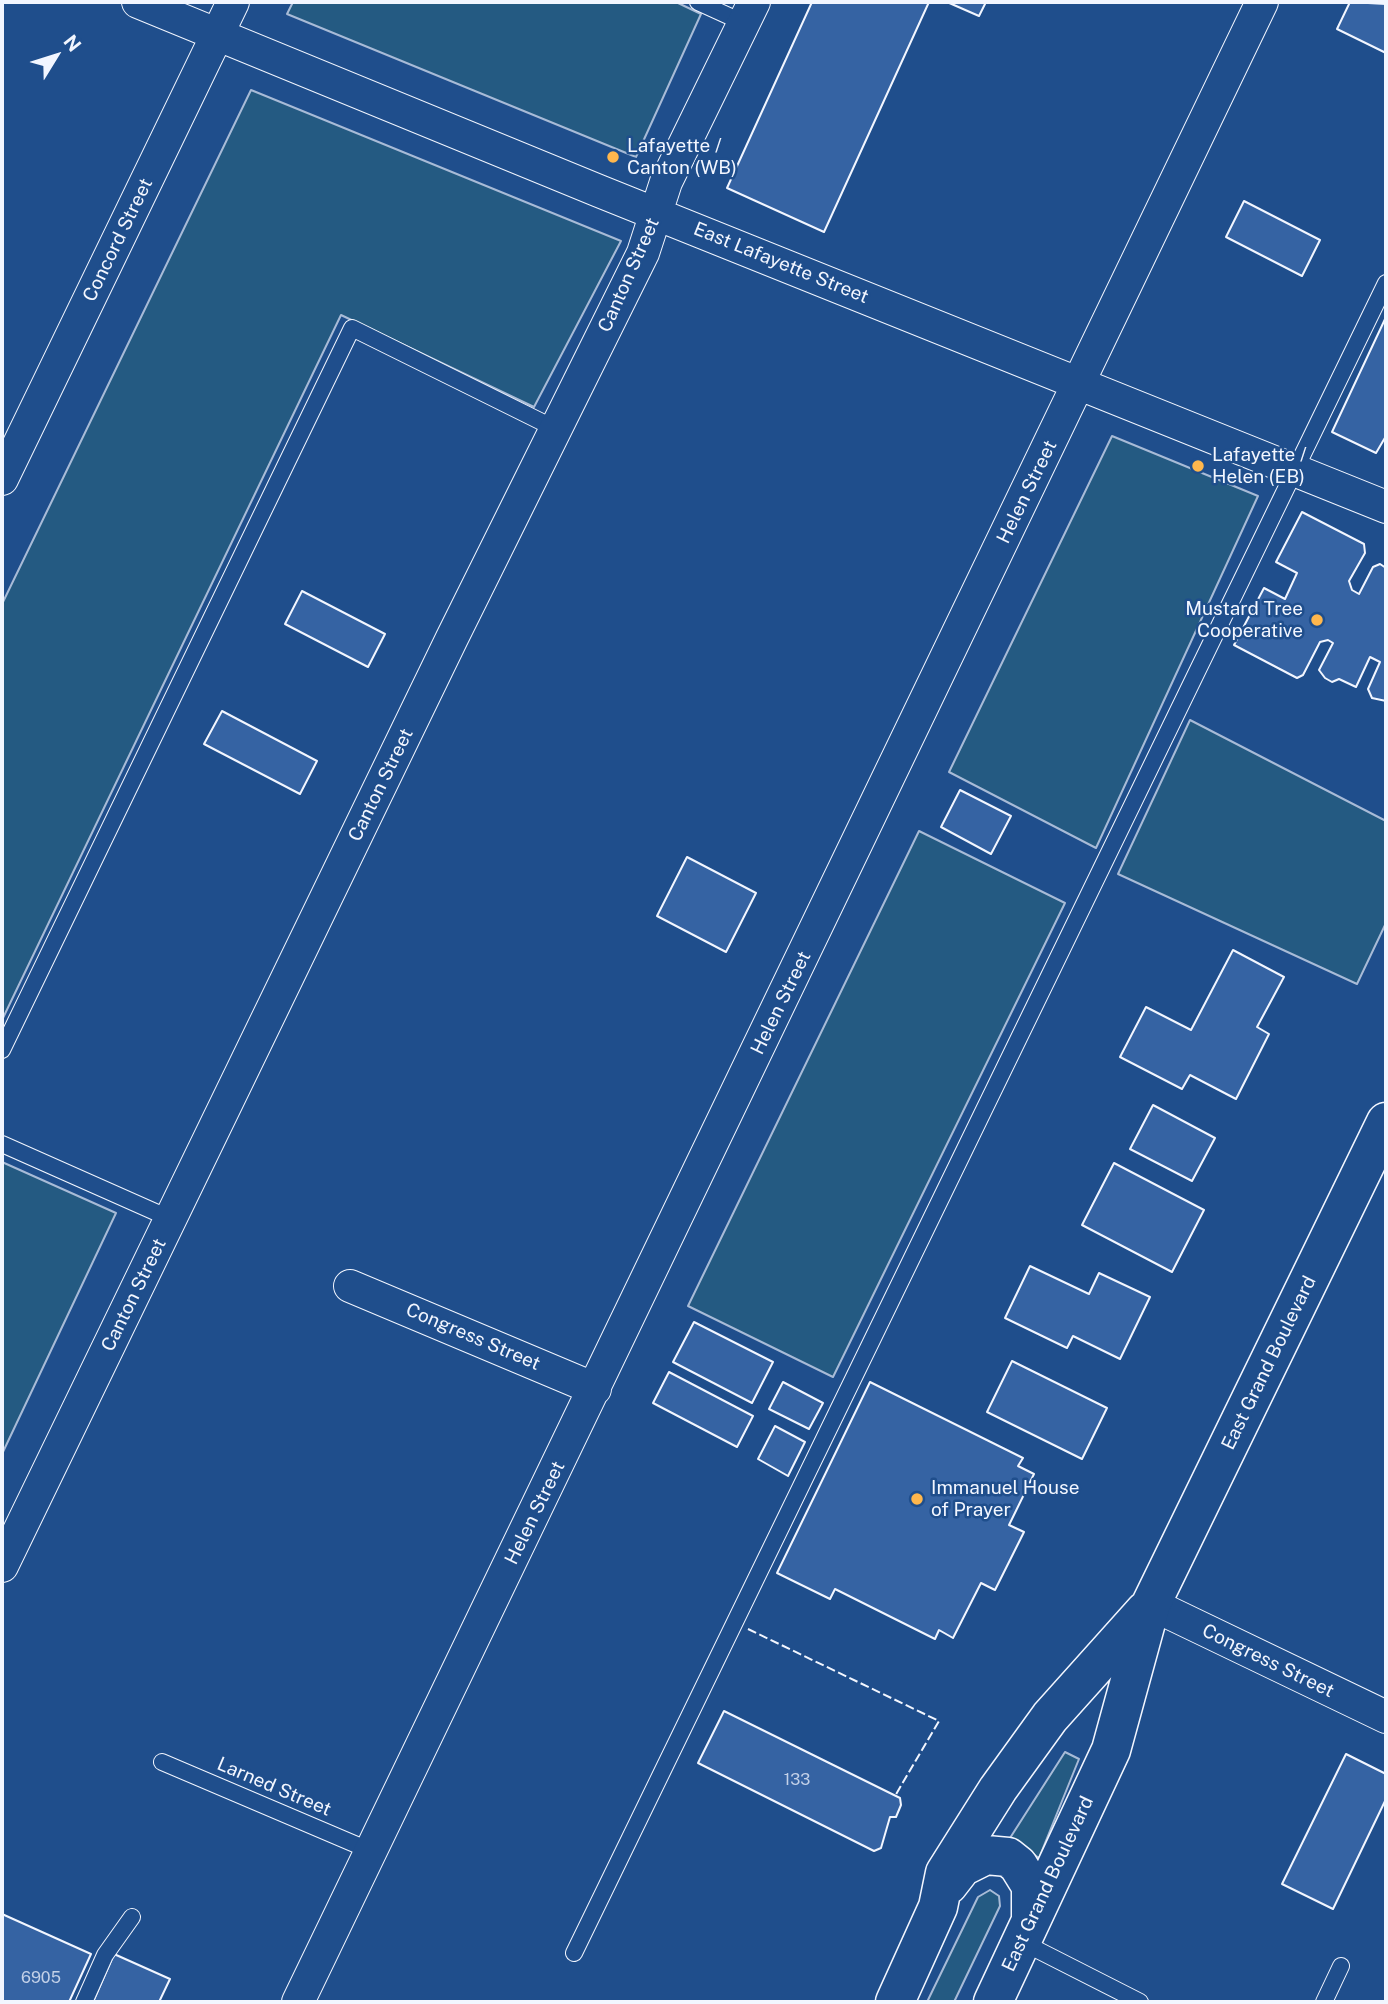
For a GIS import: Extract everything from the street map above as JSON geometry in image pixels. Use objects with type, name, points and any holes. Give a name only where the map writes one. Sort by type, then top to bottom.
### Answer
[{"type":"main road","name":"East Grand Boulevard","points":[[993,2002],[1111,1750],[1151,1604],[1386,1122]]},
{"type":"main road","name":"East Grand Boulevard","points":[[895,2002],[938,1907],[945,1873],[1003,1780],[1050,1717],[1151,1604]]},
{"type":"main road","points":[[938,1907],[952,1877],[962,1867],[986,1855],[998,1854],[1008,1857],[1018,1865],[1031,1886],[1026,1931]]},
{"type":"street","name":"East Lafayette Street","points":[[138,2],[1386,507]]},
{"type":"street","name":"Concord Street","points":[[2,478],[233,2]]},
{"type":"street","name":"Helen Street","points":[[298,2002],[1262,2]]},
{"type":"street","name":"Canton Street","points":[[2,1566],[643,253],[666,181],[749,12]]},
{"type":"street","name":"Congress Street","points":[[350,1286],[595,1389]]},
{"type":"street","name":"Congress Street","points":[[1151,1604],[1386,1717]]},
{"type":"lane","points":[[698,2],[749,12]]},
{"type":"lane","points":[[574,1953],[1386,283]]},
{"type":"lane","points":[[2,1049],[352,328],[556,429]]},
{"type":"lane","points":[[2,1144],[171,1219]]},
{"type":"lane","name":"Larned Street","points":[[162,1762],[371,1851]]},
{"type":"lane","points":[[84,2002],[105,1955],[132,1917]]},
{"type":"lane","points":[[1026,1931],[1140,2002]]},
{"type":"lane","points":[[1324,2002],[1341,1966]]},
{"type":"shaded area","points":[[293,2],[676,2],[701,14],[636,157],[287,14]]},
{"type":"shaded area","points":[[251,90],[621,241],[534,407],[341,315],[2,1020],[2,604]]},
{"type":"shaded area","points":[[1112,436],[1258,496],[1096,848],[949,772]]},
{"type":"shaded area","points":[[1190,720],[1386,821],[1386,923],[1357,984],[1118,874]]},
{"type":"shaded area","points":[[919,831],[1065,903],[833,1377],[688,1306]]},
{"type":"shaded area","points":[[2,1162],[116,1213],[2,1454]]},
{"type":"shaded area","points":[[1065,1752],[1079,1759],[1039,1858],[1010,1838]]},
{"type":"shaded area","points":[[990,1890],[999,1896],[1000,1906],[954,2002],[927,2002],[978,1897]]},
{"type":"building","points":[[812,2],[929,2],[824,232],[727,188]]},
{"type":"building","points":[[947,2],[986,2],[979,16]]},
{"type":"building","points":[[1350,2],[1386,4],[1386,53],[1337,29]]},
{"type":"building","points":[[1244,201],[1320,240],[1302,276],[1226,237]]},
{"type":"building","points":[[1386,317],[1386,436],[1376,453],[1332,432]]},
{"type":"building","name":"Mustard Tree Cooperative","points":[[1302,512],[1364,544],[1365,553],[1349,581],[1352,590],[1359,594],[1373,567],[1380,564],[1386,568],[1386,701],[1372,698],[1368,689],[1380,662],[1370,657],[1356,687],[1339,679],[1332,682],[1325,678],[1319,670],[1333,643],[1328,640],[1320,642],[1303,675],[1297,678],[1234,645],[1264,588],[1285,599],[1297,573],[1276,562]]},
{"type":"building","points":[[302,591],[385,634],[368,667],[285,624]]},
{"type":"building","points":[[222,711],[317,761],[300,794],[204,744]]},
{"type":"building","points":[[960,790],[1011,816],[991,854],[941,827]]},
{"type":"building","points":[[687,857],[756,893],[726,952],[657,916]]},
{"type":"building","points":[[1233,950],[1284,977],[1257,1027],[1269,1034],[1236,1099],[1190,1075],[1182,1089],[1120,1057],[1146,1007],[1191,1030]]},
{"type":"building","points":[[1153,1105],[1215,1138],[1192,1181],[1130,1149]]},
{"type":"building","points":[[1114,1163],[1204,1210],[1172,1272],[1082,1225]]},
{"type":"building","points":[[1030,1266],[1089,1294],[1099,1273],[1150,1297],[1120,1359],[1073,1336],[1067,1348],[1005,1318]]},
{"type":"building","points":[[694,1322],[773,1362],[752,1403],[673,1362]]},
{"type":"building","points":[[1012,1361],[1107,1408],[1082,1459],[987,1412]]},
{"type":"building","points":[[669,1372],[753,1416],[737,1447],[653,1403]]},
{"type":"building","points":[[783,1382],[823,1403],[809,1429],[769,1409]]},
{"type":"building","name":"Immanuel House of Prayer","points":[[870,1382],[1023,1458],[1018,1466],[1034,1474],[1009,1525],[1024,1532],[995,1590],[981,1583],[953,1638],[939,1630],[935,1639],[835,1589],[830,1599],[777,1573]]},
{"type":"building","points":[[775,1426],[805,1442],[788,1476],[758,1459]]},
{"type":"building","points":[[724,1711],[900,1798],[901,1805],[896,1817],[890,1817],[881,1848],[874,1851],[698,1763]]},
{"type":"building","points":[[1346,1754],[1386,1774],[1386,1799],[1333,1909],[1282,1884]]},
{"type":"building","points":[[2,1914],[91,1954],[69,2002],[2,2002]]},
{"type":"building","points":[[114,1954],[170,1979],[159,2002],[93,2002]]},
{"type":"fence","points":[[748,1629],[939,1721],[895,1796]]},
{"type":"place","name":"Lafayette / Canton (WB)","points":[[613,157]]},
{"type":"place","name":"Lafayette / Helen (EB)","points":[[1198,466]]},
{"type":"place","name":"Mustard Tree Cooperative","points":[[1317,620]]},
{"type":"place","name":"Immanuel House of Prayer","points":[[917,1499]]}]
